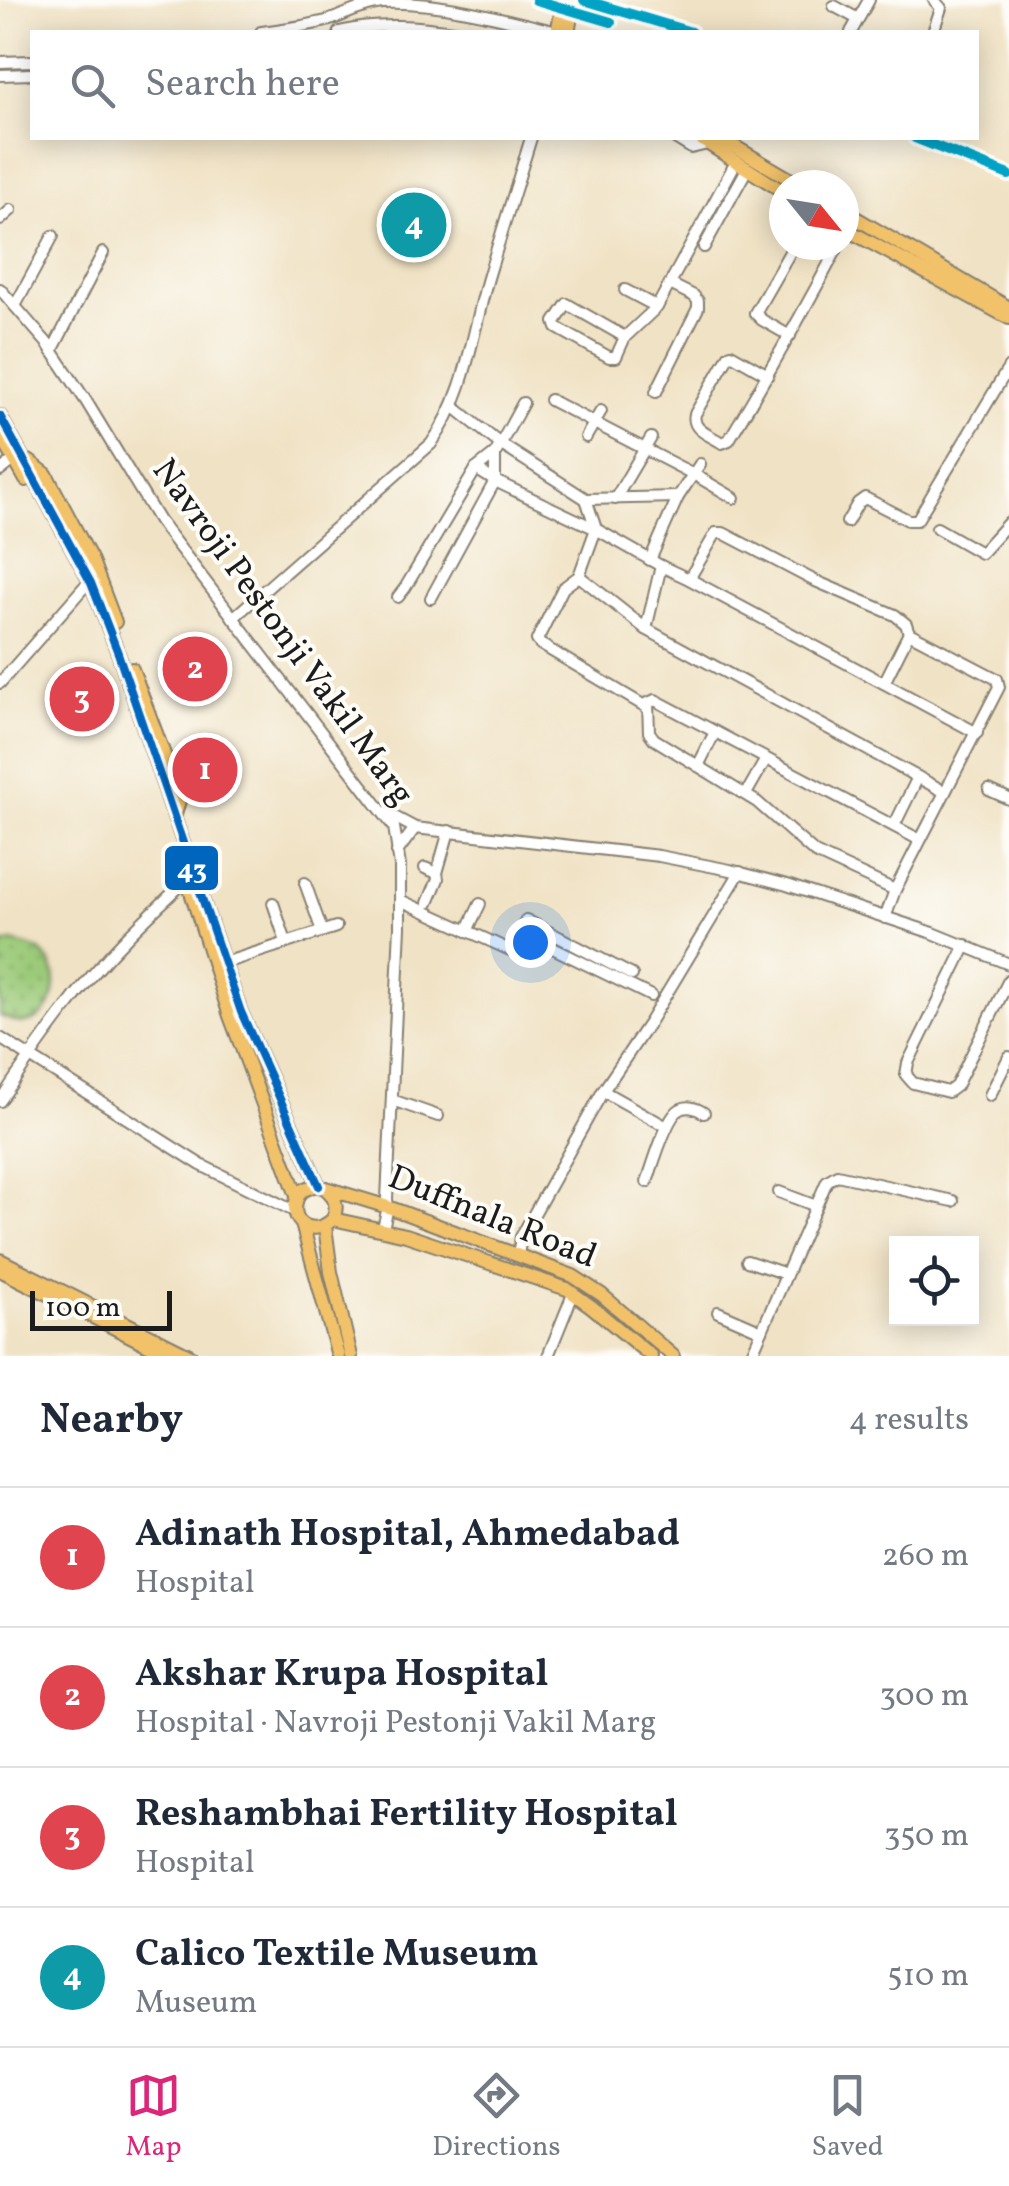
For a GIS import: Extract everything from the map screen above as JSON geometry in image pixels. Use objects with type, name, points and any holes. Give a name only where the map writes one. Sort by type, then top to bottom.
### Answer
[{"type":"main road","points":[[558,30],[567,10],[568,30]]},
{"type":"main road","points":[[711,140],[769,183]]},
{"type":"main road","points":[[712,140],[771,170]]},
{"type":"main road","points":[[859,220],[1009,308]]},
{"type":"main road","points":[[859,239],[1009,318]]},
{"type":"main road","points":[[0,416],[84,586],[241,1012],[323,1187],[332,1193],[336,1206],[329,1222],[331,1272],[351,1356]]},
{"type":"main road","points":[[0,433],[18,457],[91,584],[118,653],[174,817],[230,1016],[296,1196],[298,1218],[338,1356]]},
{"type":"main road","points":[[296,1196],[306,1188],[323,1187]]},
{"type":"main road","name":"Duffnala Road","points":[[323,1187],[573,1276],[602,1295],[673,1356]]},
{"type":"main road","points":[[298,1218],[313,1228],[329,1222],[384,1228],[567,1289],[651,1356]]},
{"type":"main road","points":[[0,1260],[191,1356]]},
{"type":"main road","points":[[0,1270],[150,1352],[170,1356]]},
{"type":"street","points":[[851,30],[869,0]]},
{"type":"street","points":[[934,0],[941,14],[934,30]]},
{"type":"street","points":[[274,30],[327,21],[382,3],[424,4],[549,30]]},
{"type":"street","points":[[834,6],[858,19]]},
{"type":"street","points":[[360,8],[363,27]]},
{"type":"street","points":[[349,30],[383,24],[448,30]]},
{"type":"street","points":[[0,62],[30,61]]},
{"type":"street","points":[[0,75],[30,74]]},
{"type":"street","points":[[232,618],[431,444],[444,426],[464,373],[530,140]]},
{"type":"street","points":[[679,140],[691,148],[708,140]]},
{"type":"street","points":[[704,246],[742,166]]},
{"type":"street","points":[[626,337],[568,304],[555,322],[557,328],[616,357],[626,337],[657,307],[742,166]]},
{"type":"street","points":[[0,220],[11,210]]},
{"type":"street","points":[[14,306],[53,236]]},
{"type":"street","points":[[52,351],[102,253]]},
{"type":"street","points":[[771,273],[780,260]]},
{"type":"street","points":[[783,260],[756,314],[790,336]]},
{"type":"street","points":[[768,375],[728,355],[696,414],[696,427],[725,443],[729,440],[768,375],[831,260]]},
{"type":"street","points":[[656,392],[698,308],[694,296],[670,284]]},
{"type":"street","name":"Navroji Pestonji Vakil Marg","points":[[0,289],[52,351],[159,521],[394,827],[400,900],[384,1228]]},
{"type":"street","points":[[625,290],[657,307]]},
{"type":"street","points":[[847,522],[865,498],[908,520],[917,520],[1009,367]]},
{"type":"street","points":[[550,400],[697,469],[734,498]]},
{"type":"street","points":[[398,597],[476,469],[498,449],[523,403]]},
{"type":"street","points":[[454,406],[498,449],[586,499],[678,497]]},
{"type":"street","points":[[586,437],[601,411]]},
{"type":"street","points":[[615,500],[648,444]]},
{"type":"street","points":[[431,598],[496,481],[498,449]]},
{"type":"street","points":[[0,471],[18,457]]},
{"type":"street","points":[[476,469],[977,733]]},
{"type":"street","points":[[646,629],[655,563],[678,497],[697,469]]},
{"type":"street","points":[[586,499],[596,529],[578,576],[563,588],[537,640],[648,708]]},
{"type":"street","points":[[937,528],[981,553],[1009,522]]},
{"type":"street","points":[[689,579],[719,532],[813,580],[895,615],[906,624],[909,633],[997,679],[999,687],[895,890],[885,918]]},
{"type":"street","points":[[578,576],[646,629],[945,792]]},
{"type":"street","points":[[0,683],[84,586]]},
{"type":"street","points":[[884,683],[909,633]]},
{"type":"street","points":[[895,890],[815,853],[746,794],[651,736],[650,700],[920,840]]},
{"type":"street","points":[[698,766],[715,732]]},
{"type":"street","points":[[746,794],[766,759]]},
{"type":"street","points":[[894,826],[918,777]]},
{"type":"street","points":[[989,790],[1009,799]]},
{"type":"street","points":[[381,810],[415,828],[659,856],[740,872],[885,918],[1009,964]]},
{"type":"street","points":[[398,852],[415,828]]},
{"type":"street","points":[[428,903],[449,831]]},
{"type":"street","points":[[425,868],[437,873]]},
{"type":"street","points":[[518,1255],[521,1237],[603,1091],[649,1024],[740,872]]},
{"type":"street","points":[[0,1101],[30,1056],[126,938],[190,876]]},
{"type":"street","points":[[305,883],[322,931]]},
{"type":"street","points":[[400,900],[512,952],[526,920],[632,975]]},
{"type":"street","points":[[273,903],[286,942]]},
{"type":"street","points":[[467,931],[480,904]]},
{"type":"street","points":[[224,963],[336,926]]},
{"type":"street","points":[[520,932],[651,996]]},
{"type":"street","points":[[966,946],[908,1063],[906,1075],[913,1084],[948,1092],[956,1086],[1009,980]]},
{"type":"street","points":[[0,1038],[202,1165],[298,1218]]},
{"type":"street","points":[[990,1096],[1009,1057]]},
{"type":"street","points":[[603,1091],[667,1127]]},
{"type":"street","points":[[392,1100],[438,1116]]},
{"type":"street","points":[[646,1182],[674,1114],[681,1108],[696,1108],[704,1113]]},
{"type":"street","points":[[750,1356],[827,1181],[838,1174],[953,1201]]},
{"type":"street","points":[[779,1192],[816,1206]]},
{"type":"street","points":[[747,1260],[786,1274]]},
{"type":"street","points":[[548,1356],[574,1294]]},
{"type":"street","points":[[718,1312],[762,1331]]},
{"type":"green space","points":[[12,942],[39,951],[54,972],[54,995],[49,1005],[43,1014],[23,1023],[0,1016],[0,945]]},
{"type":"transit line","points":[[536,0],[611,22]]},
{"type":"transit line","points":[[584,0],[684,30]]},
{"type":"transit line","points":[[920,140],[1009,175]]},
{"type":"transit line","name":"43","points":[[0,416],[91,583],[241,1012],[319,1186]]},
{"type":"place","name":"Calico Textile Museum","points":[[414,225]]},
{"type":"place","name":"Akshar Krupa Hospital","points":[[195,669]]},
{"type":"place","name":"Reshambhai Fertility Hospital","points":[[82,699]]},
{"type":"place","name":"Adinath Hospital, Ahmedabad","points":[[205,770]]}]
